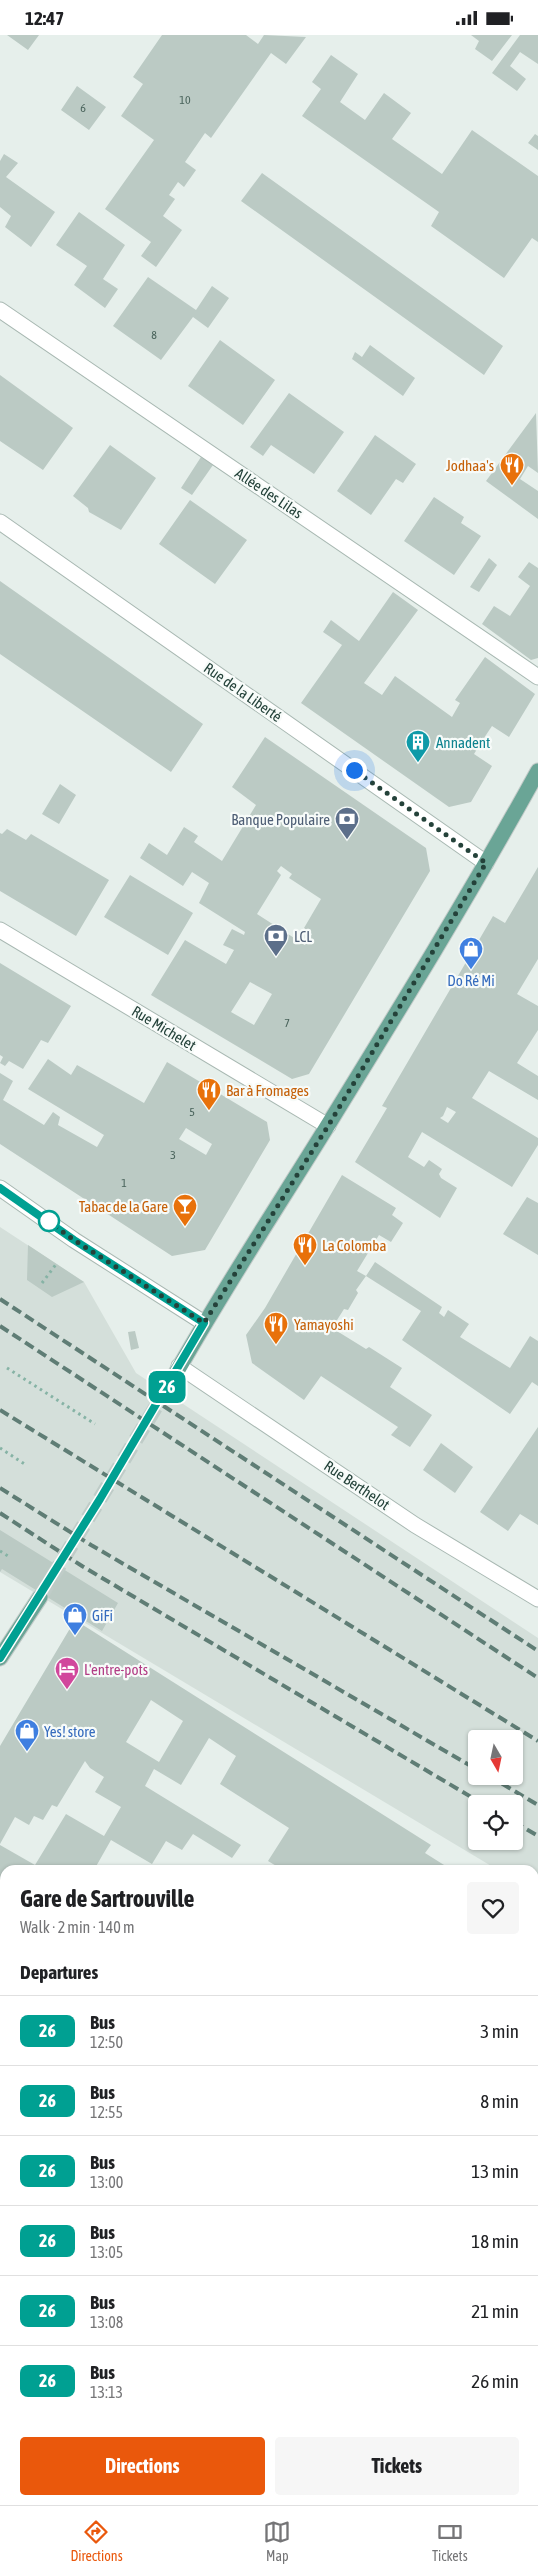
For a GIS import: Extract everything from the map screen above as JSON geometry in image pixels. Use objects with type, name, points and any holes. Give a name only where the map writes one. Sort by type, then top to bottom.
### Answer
[{"type":"main road","points":[[171,1382],[204,1323],[328,1126],[486,863],[538,771]]},
{"type":"main road","points":[[0,1658],[40,1597]]},
{"type":"street","name":"Allée des Lilas","points":[[0,310],[538,677]]},
{"type":"street","name":"Rue de la Liberté","points":[[0,522],[486,863]]},
{"type":"street","name":"Rue Michelet","points":[[0,930],[328,1126]]},
{"type":"street","points":[[0,1188],[74,1240],[204,1323]]},
{"type":"street","name":"Rue Berthelot","points":[[179,1367],[415,1525],[538,1599]]},
{"type":"path","points":[[7,1368],[95,1423]]},
{"type":"path","points":[[0,1448],[26,1465]]},
{"type":"path","points":[[0,1551],[8,1556]]},
{"type":"shaded area","points":[[0,1227],[84,1282],[136,1373],[538,1638],[538,1865],[490,1865],[0,1572]]},
{"type":"building","points":[[7,35],[39,35],[28,50]]},
{"type":"building","points":[[162,35],[246,35],[258,44],[264,35],[306,37],[286,64],[271,53],[211,138],[205,133],[185,162],[196,170],[184,187],[178,182],[169,195],[175,199],[163,216],[182,230],[156,267],[141,256],[151,242],[105,209],[154,140],[121,116],[143,84],[133,77]]},
{"type":"building","points":[[471,35],[512,35],[492,61],[475,49],[479,41]]},
{"type":"building","points":[[520,35],[538,35],[538,64],[520,52],[510,66],[526,79],[517,91],[492,73]]},
{"type":"building","points":[[331,55],[358,74],[340,102],[365,120],[384,93],[411,113],[392,139],[442,174],[472,130],[538,176],[538,242],[532,238],[504,278],[431,226],[439,212],[302,116],[321,89],[312,82]]},
{"type":"building","points":[[77,86],[106,107],[89,130],[61,110]]},
{"type":"building","points":[[535,134],[538,136],[538,150],[528,143]]},
{"type":"building","points":[[4,154],[18,163],[6,177],[55,212],[31,247],[5,227],[11,216],[0,207],[0,161]]},
{"type":"building","points":[[262,173],[503,346],[484,375],[241,201]]},
{"type":"building","points":[[79,212],[125,245],[103,279],[118,289],[105,308],[74,285],[87,266],[56,245]]},
{"type":"building","points":[[148,277],[196,310],[212,286],[229,298],[208,328],[193,317],[161,360],[113,326]]},
{"type":"building","points":[[220,340],[275,380],[243,425],[188,386]]},
{"type":"building","points":[[370,345],[415,378],[403,396],[352,359],[355,352],[362,357]]},
{"type":"building","points":[[0,375],[73,428],[43,470],[0,441]]},
{"type":"building","points":[[289,393],[344,432],[314,474],[271,445],[263,456],[250,447]]},
{"type":"building","name":"Jodhaa's","points":[[536,413],[538,473],[528,466],[520,479],[538,491],[538,519],[486,481]]},
{"type":"building","points":[[375,435],[416,464],[403,483],[396,479],[371,515],[337,491]]},
{"type":"building","points":[[110,445],[156,478],[121,530],[89,512],[88,508],[73,496]]},
{"type":"building","points":[[201,457],[213,465],[192,495],[181,488]]},
{"type":"building","points":[[434,497],[464,517],[461,523],[481,536],[454,575],[404,541]]},
{"type":"building","points":[[190,500],[247,540],[215,584],[159,544]]},
{"type":"building","points":[[489,558],[497,565],[479,592],[470,587]]},
{"type":"building","points":[[529,562],[538,568],[538,658],[531,660],[482,624],[494,606],[510,616],[530,586],[518,577]]},
{"type":"building","points":[[0,581],[203,724],[171,772],[0,654]]},
{"type":"building","points":[[393,592],[418,610],[364,683],[382,695],[395,676],[452,717],[460,703],[455,700],[485,657],[535,694],[509,737],[492,726],[474,754],[492,766],[471,802],[449,807],[301,703],[342,645],[323,632],[331,620],[359,641]]},
{"type":"building","points":[[265,737],[426,848],[430,871],[309,1074],[292,1079],[151,995],[185,940],[226,964],[234,950],[223,945],[232,929],[244,935],[245,932],[199,903],[209,883],[192,872],[183,886],[140,858],[149,843],[167,855],[184,827],[198,836],[194,842],[222,861],[256,805],[232,787]],"holes":[[[281,866],[292,874],[289,878],[321,899],[304,928],[312,934],[305,945],[257,914],[281,875],[277,871]],[[250,982],[272,994],[254,1025],[231,1012]]]},
{"type":"building","points":[[60,784],[76,795],[59,824],[42,814]]},
{"type":"building","points":[[7,829],[26,840],[31,834],[109,880],[76,936],[0,891],[0,833],[2,834]]},
{"type":"building","points":[[538,867],[538,959],[517,994],[538,1006],[538,1030],[517,1063],[538,1076],[538,1100],[489,1071],[472,1098],[538,1138],[538,1145],[512,1187],[422,1132],[408,1157],[424,1167],[429,1160],[442,1169],[439,1174],[441,1178],[457,1188],[440,1218],[355,1162],[387,1108],[382,1106],[493,916],[505,923]],"holes":[[[447,1107],[456,1112],[448,1123],[440,1118]]]},
{"type":"building","points":[[130,875],[193,913],[168,955],[104,917]]},
{"type":"building","points":[[0,963],[71,1006],[48,1043],[41,1040],[23,1069],[9,1061],[5,1066],[0,1063],[3,1057],[0,1055]]},
{"type":"building","points":[[48,1059],[71,1075],[77,1065],[144,1103],[167,1062],[267,1122],[270,1140],[205,1250],[172,1256],[0,1144],[0,1073],[13,1081],[3,1100],[44,1125],[53,1112],[60,1117],[58,1125],[97,1147],[104,1135],[28,1089]],"holes":[[[186,1128],[212,1144],[206,1155],[179,1139]]]},
{"type":"building","points":[[342,1175],[396,1208],[392,1215],[403,1223],[391,1242],[379,1235],[357,1271],[366,1276],[356,1290],[358,1293],[348,1310],[344,1309],[332,1328],[366,1349],[369,1347],[402,1368],[390,1387],[432,1415],[410,1447],[391,1435],[398,1427],[321,1376],[304,1400],[252,1363],[246,1335],[265,1308]]},
{"type":"building","points":[[527,1197],[538,1203],[538,1255],[503,1234]]},
{"type":"building","points":[[28,1245],[84,1282],[52,1297],[27,1280]]},
{"type":"building","points":[[375,1262],[442,1307],[439,1313],[444,1317],[448,1310],[469,1324],[460,1337],[510,1368],[530,1336],[538,1341],[538,1386],[532,1382],[510,1414],[402,1340],[421,1311],[366,1276]]},
{"type":"building","points":[[135,1331],[139,1348],[131,1350],[128,1332]]},
{"type":"building","points":[[538,1427],[538,1525],[520,1514],[508,1531],[480,1512]]},
{"type":"building","points":[[441,1443],[473,1467],[455,1493],[423,1470]]},
{"type":"building","points":[[0,1530],[118,1603],[102,1631],[2,1569],[0,1572]]},
{"type":"building","points":[[75,1620],[431,1845],[425,1853],[444,1865],[275,1865],[268,1861],[289,1828],[220,1784],[236,1756],[209,1738],[181,1785],[154,1769],[145,1786],[241,1845],[232,1858],[193,1834],[182,1850],[166,1841],[152,1864],[111,1840],[97,1865],[35,1865],[66,1814],[104,1836],[121,1807],[95,1792],[104,1777],[90,1768],[85,1761],[57,1807],[52,1805],[43,1820],[34,1816],[29,1825],[15,1817],[0,1844],[0,1746]],"holes":[[[151,1700],[183,1721],[159,1762],[126,1742]]]},
{"type":"building","points":[[0,1845],[35,1865],[0,1865]]},
{"type":"tunnel","points":[[40,1597],[171,1382]]},
{"type":"railway","points":[[0,1299],[538,1651]]},
{"type":"railway","points":[[0,1326],[538,1678]]},
{"type":"railway","points":[[0,1410],[538,1741]]},
{"type":"railway","points":[[0,1488],[91,1545],[468,1764]]},
{"type":"railway","points":[[0,1513],[82,1566],[468,1795]]},
{"type":"railway","points":[[504,1785],[538,1805]]},
{"type":"railway","points":[[523,1827],[538,1836]]},
{"type":"bus line","name":"26","points":[[0,1188],[74,1240],[204,1323],[171,1382],[100,1499],[0,1658]]},
{"type":"place","name":"Jodhaa's","points":[[512,486]]},
{"type":"place","name":"Annadent","points":[[418,763]]},
{"type":"place","name":"Banque Populaire","points":[[347,840]]},
{"type":"place","name":"LCL","points":[[276,957]]},
{"type":"place","name":"Do Ré Mi","points":[[471,970]]},
{"type":"place","name":"Bar à Fromages","points":[[209,1111]]},
{"type":"place","name":"Tabac de la Gare","points":[[185,1227]]},
{"type":"place","name":"La Colomba","points":[[305,1266]]},
{"type":"place","name":"Yamayoshi","points":[[276,1345]]},
{"type":"place","name":"GiFi","points":[[75,1636]]},
{"type":"place","name":"L'entre-pots","points":[[67,1690]]},
{"type":"place","name":"Yes! store","points":[[27,1752]]},
{"type":"route","points":[[49,1221],[45,1219],[74,1240],[149,1287],[167,1301],[204,1323],[243,1257],[328,1126],[486,863],[354,770]]}]
